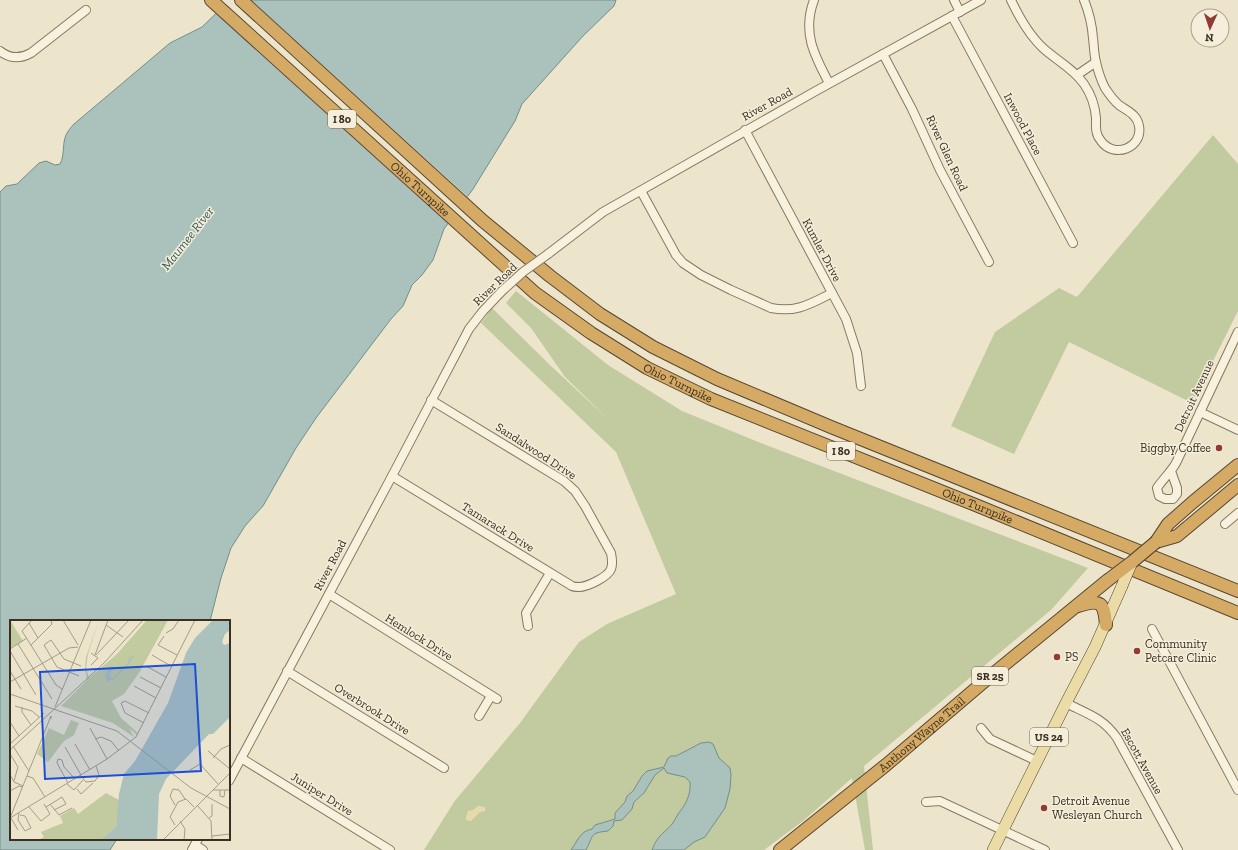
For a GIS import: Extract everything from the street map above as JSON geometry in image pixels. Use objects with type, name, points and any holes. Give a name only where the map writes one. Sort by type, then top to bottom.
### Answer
[{"type":"highway","name":"Ohio Turnpike","points":[[211,0],[535,293],[590,333],[647,368],[711,399],[978,506],[1238,613]]},
{"type":"highway","name":"Ohio Turnpike","points":[[241,0],[482,221],[600,314],[654,347],[717,379],[831,427],[1238,591]]},
{"type":"highway","name":"Anthony Wayne Trail","points":[[780,850],[886,765],[1075,606],[1156,542],[1168,524],[1238,465]]},
{"type":"highway","name":"Anthony Wayne Trail","points":[[1156,542],[1177,536],[1238,485]]},
{"type":"highway","points":[[1075,606],[1092,602],[1100,604],[1105,610],[1106,625]]},
{"type":"main road","name":"US 24","points":[[993,850],[1106,625],[1132,562]]},
{"type":"street","points":[[814,0],[810,11],[809,22],[811,45],[829,83]]},
{"type":"street","points":[[954,0],[960,12]]},
{"type":"street","name":"River Road","points":[[230,779],[469,329],[502,291],[523,272],[603,212],[745,130],[981,0]]},
{"type":"street","points":[[1011,0],[1025,25],[1042,47],[1077,75],[1083,83],[1092,100],[1096,118],[1096,129],[1100,140],[1107,147],[1113,150],[1129,148],[1136,142],[1138,137],[1138,121],[1130,112],[1119,105],[1109,94],[1099,74],[1091,23],[1084,0]]},
{"type":"street","points":[[0,51],[3,54],[12,57],[26,56],[86,10]]},
{"type":"street","name":"Inwood Place","points":[[952,16],[1073,243]]},
{"type":"street","name":"River Glen Road","points":[[883,54],[912,109],[940,170],[989,262]]},
{"type":"street","points":[[1077,75],[1096,62]]},
{"type":"street","name":"Kumler Drive","points":[[745,130],[846,319],[857,353],[861,386]]},
{"type":"street","points":[[641,190],[676,255],[690,269],[701,275],[731,290],[772,308],[778,309],[790,310],[804,307],[832,293]]},
{"type":"street","name":"Detroit Avenue","points":[[1171,471],[1238,332]]},
{"type":"street","name":"Sandalwood Drive","points":[[431,400],[564,481],[575,491],[611,553],[611,570],[604,577],[594,582]]},
{"type":"street","points":[[1200,412],[1238,430]]},
{"type":"street","name":"Tamarack Drive","points":[[392,476],[572,586],[586,586],[594,582]]},
{"type":"street","points":[[1225,524],[1238,513]]},
{"type":"street","points":[[528,626],[526,613],[550,572]]},
{"type":"street","name":"Hemlock Drive","points":[[328,594],[494,698],[479,716]]},
{"type":"street","points":[[1152,629],[1238,790]]},
{"type":"street","name":"Overbrook Drive","points":[[287,671],[444,768]]},
{"type":"street","name":"Escott Avenue","points":[[1066,703],[1096,717],[1110,729],[1117,738],[1178,850]]},
{"type":"street","points":[[981,728],[990,739],[1037,761]]},
{"type":"street","name":"Juniper Drive","points":[[241,758],[390,850]]},
{"type":"street","points":[[926,802],[940,801],[1045,850]]},
{"type":"street","points":[[195,845],[203,850]]},
{"type":"green space","points":[[1213,135],[1238,164],[1238,311],[1192,403],[1069,342],[1014,454],[951,426],[995,332],[1059,288],[1077,297]]},
{"type":"green space","points":[[516,291],[608,365],[682,411],[766,445],[1088,568],[1051,610],[864,766],[873,850],[865,850],[852,778],[803,821],[764,850],[424,850],[454,802],[520,723],[579,642],[607,624],[676,594],[616,452],[481,323],[492,308],[609,420],[565,377],[531,328],[506,303]]},
{"type":"sand","points":[[478,806],[485,807],[485,811],[480,812],[471,821],[466,820],[468,811],[473,810]]},
{"type":"water","name":"Maumee River","points":[[230,0],[616,0],[614,6],[583,36],[522,104],[515,121],[473,189],[444,229],[433,260],[422,275],[412,285],[403,306],[391,319],[316,418],[296,448],[263,506],[245,526],[231,548],[221,578],[210,620],[10,620],[10,840],[116,840],[110,850],[0,850],[0,192],[6,186],[17,184],[39,163],[46,161],[55,165],[60,164],[66,135],[74,124],[170,43],[202,27]]},
{"type":"water","points":[[709,742],[713,744],[719,758],[730,768],[731,775],[730,789],[725,808],[705,837],[694,842],[684,850],[652,850],[659,837],[673,823],[686,803],[690,791],[690,782],[685,777],[667,773],[664,768],[655,775],[644,793],[634,802],[632,809],[622,820],[614,821],[613,826],[608,831],[595,834],[591,838],[586,850],[571,850],[584,832],[592,829],[595,825],[615,819],[615,813],[625,802],[627,796],[633,791],[642,776],[647,771],[664,767],[668,758],[671,756],[676,756],[701,743]]},
{"type":"pier","points":[[227,0],[251,0],[469,198],[450,225],[214,12]]},
{"type":"place","name":"Biggby Coffee","points":[[1219,448]]},
{"type":"place","name":"Community Petcare Clinic","points":[[1137,651]]},
{"type":"place","name":"PS","points":[[1057,657]]},
{"type":"place","name":"Detroit Avenue Wesleyan Church","points":[[1044,808]]}]
